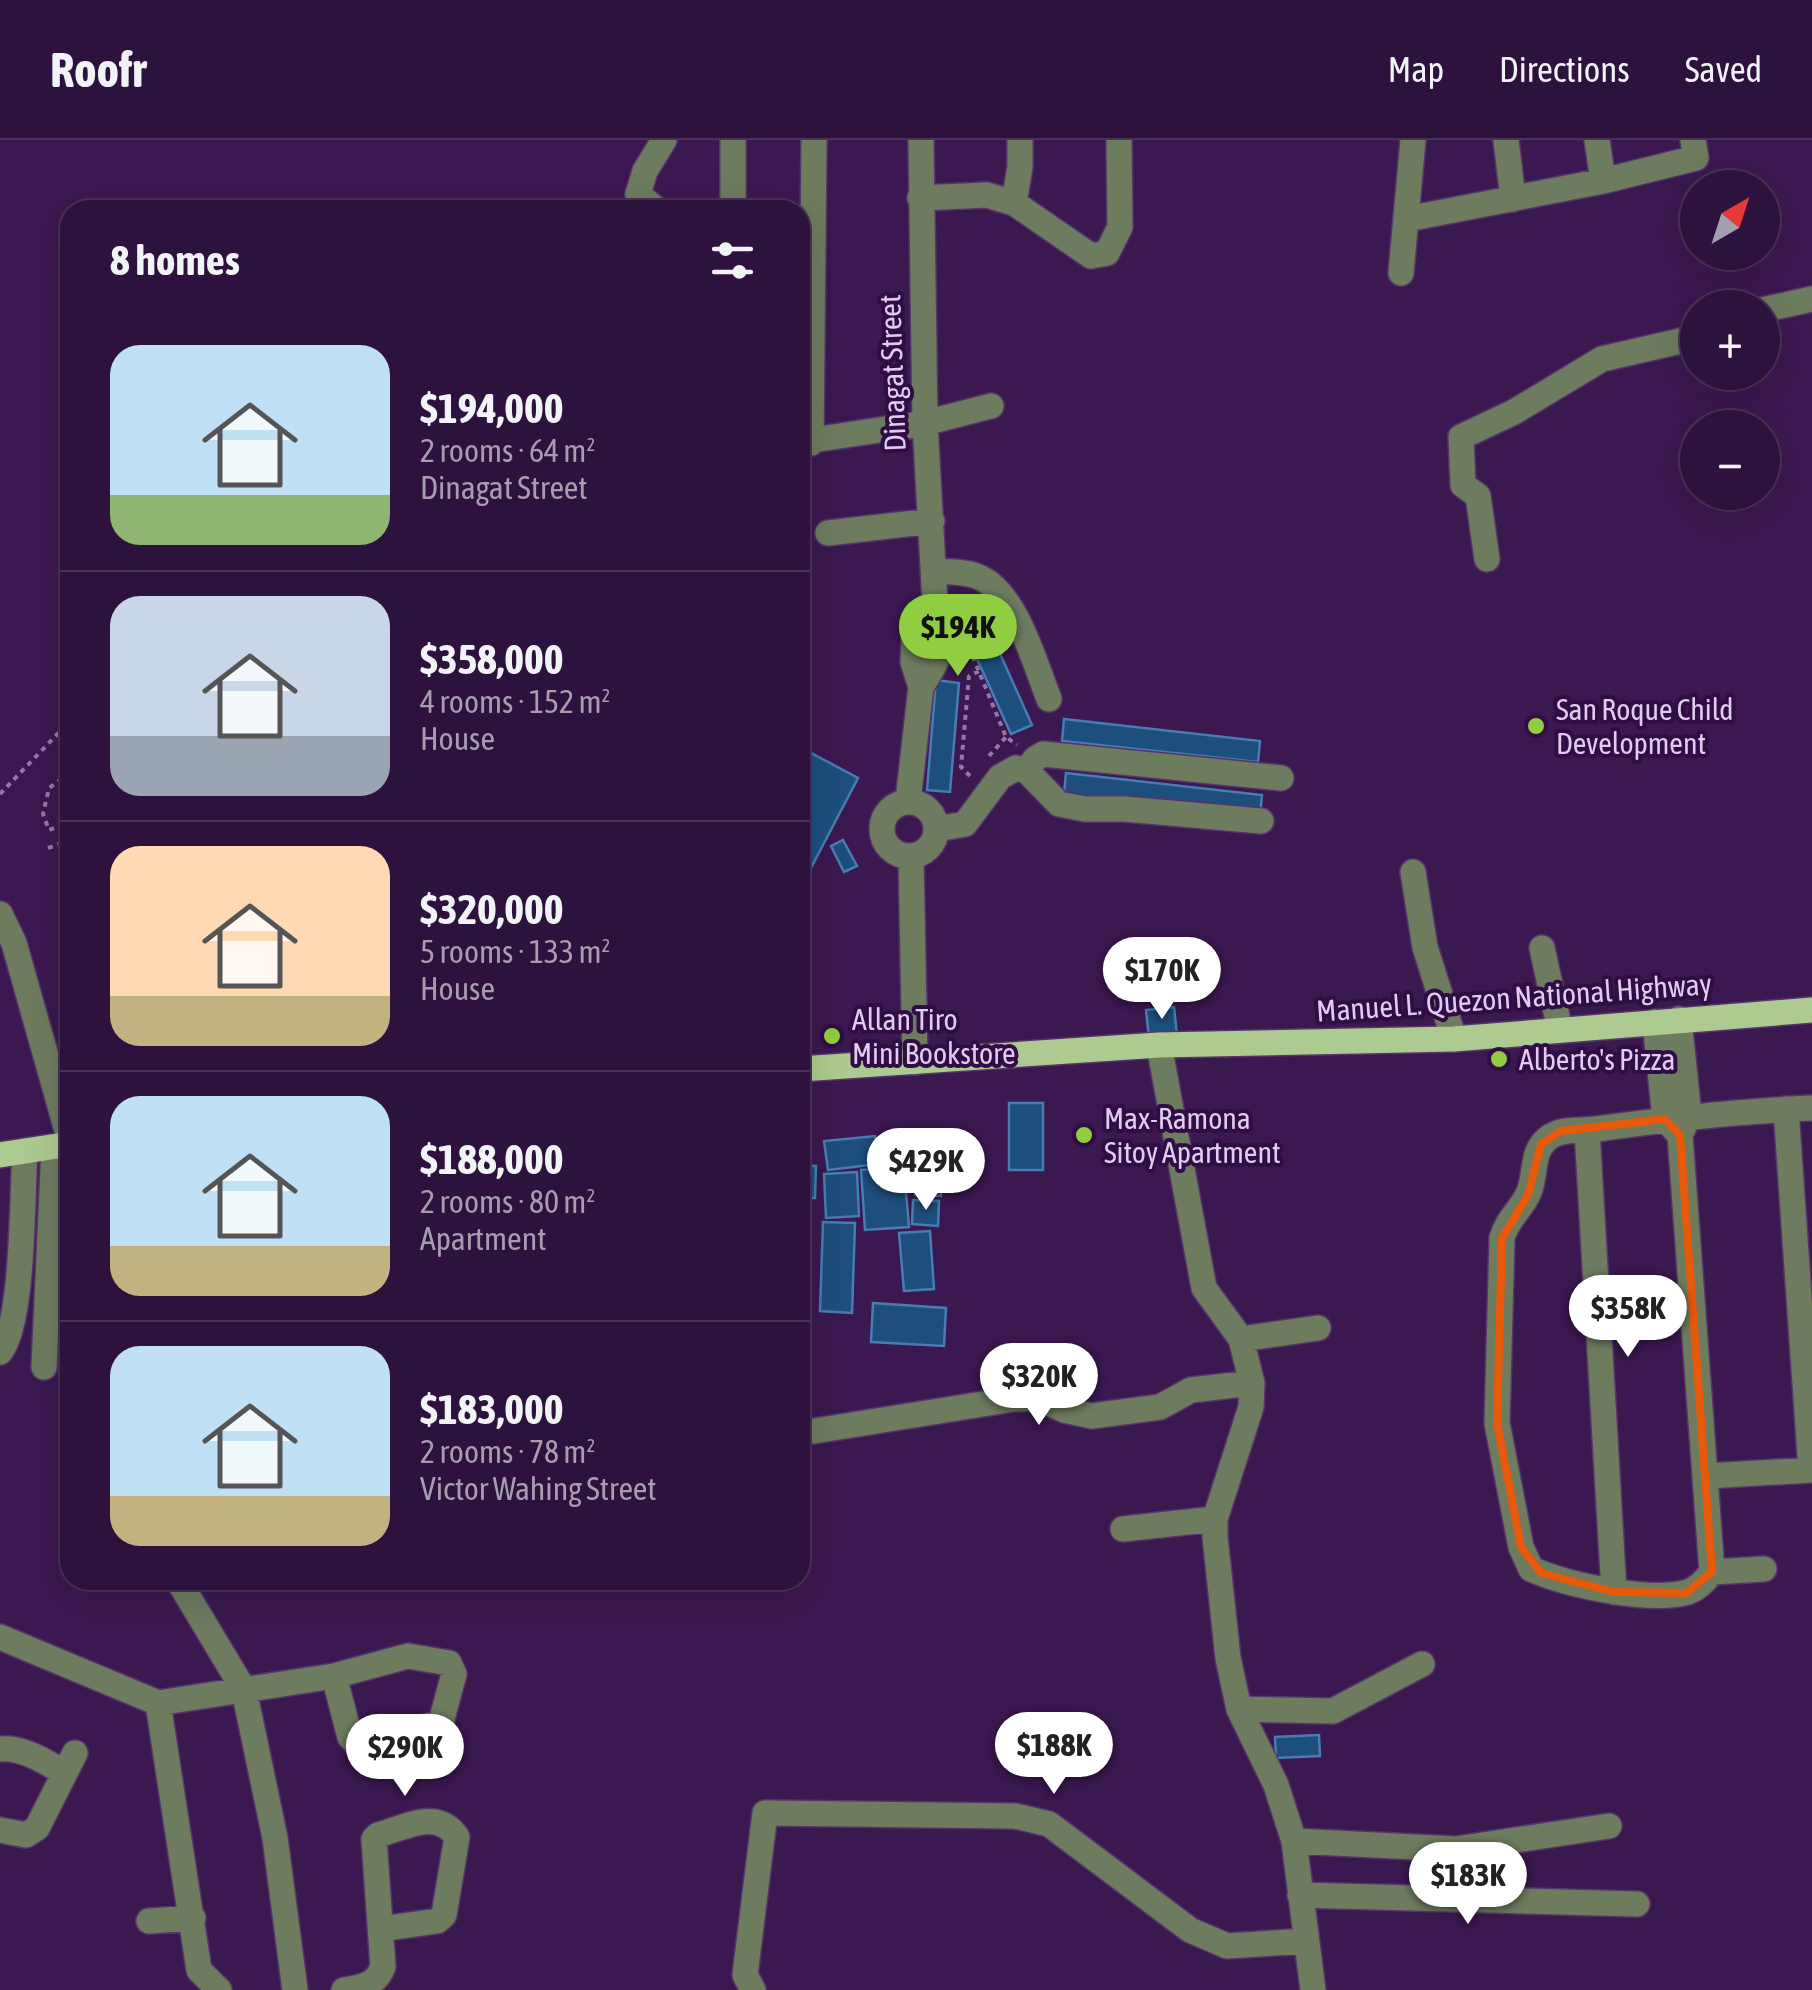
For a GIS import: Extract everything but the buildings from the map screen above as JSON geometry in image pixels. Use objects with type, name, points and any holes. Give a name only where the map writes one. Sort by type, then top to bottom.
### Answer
[{"type":"main road","name":"Manuel L. Quezon National Highway","points":[[810,1068],[1158,1046],[1454,1039],[1812,1010]]},
{"type":"main road","points":[[12,1153],[60,1145]]},
{"type":"street","points":[[645,200],[638,194],[664,140]]},
{"type":"street","points":[[733,200],[734,140]]},
{"type":"street","points":[[810,291],[814,140]]},
{"type":"street","name":"Dinagat Street","points":[[908,801],[920,687],[912,662],[916,631],[934,603],[925,423],[921,140]]},
{"type":"street","points":[[1014,203],[1020,140]]},
{"type":"street","points":[[920,198],[988,195],[1014,203],[1090,256],[1108,253],[1120,227],[1119,140]]},
{"type":"street","points":[[1401,273],[1413,140]]},
{"type":"street","points":[[1506,140],[1514,199]]},
{"type":"street","points":[[1597,140],[1603,181]]},
{"type":"street","points":[[1408,219],[1603,181],[1696,158],[1694,140]]},
{"type":"street","points":[[1780,306],[1812,299]]},
{"type":"street","points":[[1487,560],[1478,496],[1463,485],[1461,437],[1514,412],[1602,359],[1680,341]]},
{"type":"street","points":[[810,441],[925,423],[991,406]]},
{"type":"street","points":[[828,533],[932,522]]},
{"type":"street","points":[[934,571],[976,575],[993,584],[1020,628],[1049,699]]},
{"type":"street","points":[[937,829],[965,824],[1000,777],[1031,765],[1043,754],[1282,778]]},
{"type":"street","points":[[1031,765],[1059,804],[1262,822]]},
{"type":"street","points":[[908,801],[930,811],[937,829],[931,846],[921,855],[911,857],[890,849],[882,831],[886,813],[908,801]]},
{"type":"street","points":[[911,857],[915,1062]]},
{"type":"street","points":[[1412,872],[1426,947],[1454,1039]]},
{"type":"street","points":[[0,914],[14,942],[60,1124]]},
{"type":"street","points":[[1542,948],[1560,1030]]},
{"type":"street","points":[[1667,1020],[1678,1124],[1707,1476],[1712,1572],[1700,1586],[1686,1593],[1614,1592],[1541,1574],[1525,1562],[1497,1423],[1502,1238],[1506,1223],[1528,1195],[1534,1157],[1541,1144],[1562,1131],[1678,1124],[1812,1108]]},
{"type":"street","points":[[1158,1046],[1204,1288],[1241,1339],[1252,1383],[1251,1408],[1215,1520],[1228,1658],[1240,1709],[1276,1785],[1294,1841],[1313,1990]]},
{"type":"street","points":[[1707,1476],[1811,1470],[1786,1109]]},
{"type":"street","points":[[1588,1130],[1614,1592]]},
{"type":"street","points":[[0,1352],[7,1344],[16,1295],[12,1153]]},
{"type":"street","points":[[44,1367],[60,1197]]},
{"type":"street","points":[[1241,1339],[1318,1328]]},
{"type":"street","points":[[814,1430],[1014,1399],[1038,1398],[1064,1410],[1092,1416],[1160,1407],[1191,1390],[1252,1383]]},
{"type":"street","points":[[1124,1529],[1215,1520]]},
{"type":"street","points":[[1712,1572],[1764,1568]]},
{"type":"street","points":[[184,1590],[244,1690],[275,1838],[294,1990]]},
{"type":"street","points":[[0,1637],[158,1703],[334,1676],[408,1656],[449,1662],[454,1674],[441,1722],[368,1746],[350,1737],[334,1676]]},
{"type":"street","points":[[1240,1709],[1333,1711],[1422,1664]]},
{"type":"street","points":[[158,1703],[200,1970],[219,1990]]},
{"type":"street","points":[[0,1750],[8,1748],[48,1762],[69,1763],[32,1833],[0,1830]]},
{"type":"street","points":[[753,1990],[744,1975],[765,1813],[1015,1816],[1049,1824],[1190,1930],[1227,1946],[1306,1941]]},
{"type":"street","points":[[361,1988],[379,1977],[383,1967],[374,1839],[435,1819],[448,1824],[457,1837],[444,1915],[437,1921],[381,1929]]},
{"type":"street","points":[[1294,1841],[1456,1849],[1608,1826]]},
{"type":"street","points":[[1300,1895],[1637,1904]]},
{"type":"street","points":[[150,1922],[194,1918]]},
{"type":"path","points":[[964,637],[1006,737],[1031,765]]},
{"type":"path","points":[[970,776],[960,767],[969,676],[978,671]]},
{"type":"path","points":[[0,794],[60,731]]},
{"type":"path","points":[[60,780],[49,788],[43,814],[49,830],[60,826]]},
{"type":"path","points":[[48,848],[60,844]]},
{"type":"highlighted area","points":[[1665,1119],[1680,1135],[1712,1572],[1686,1593],[1614,1592],[1541,1573],[1521,1547],[1497,1423],[1502,1238],[1528,1195],[1541,1144],[1561,1131]]},
{"type":"place","name":"San Roque Child Development","points":[[1536,726]]},
{"type":"place","name":"Allan Tiro Mini Bookstore","points":[[832,1036]]},
{"type":"place","name":"Alberto's Pizza","points":[[1499,1059]]},
{"type":"place","name":"Max-Ramona Sitoy Apartment","points":[[1084,1135]]}]
